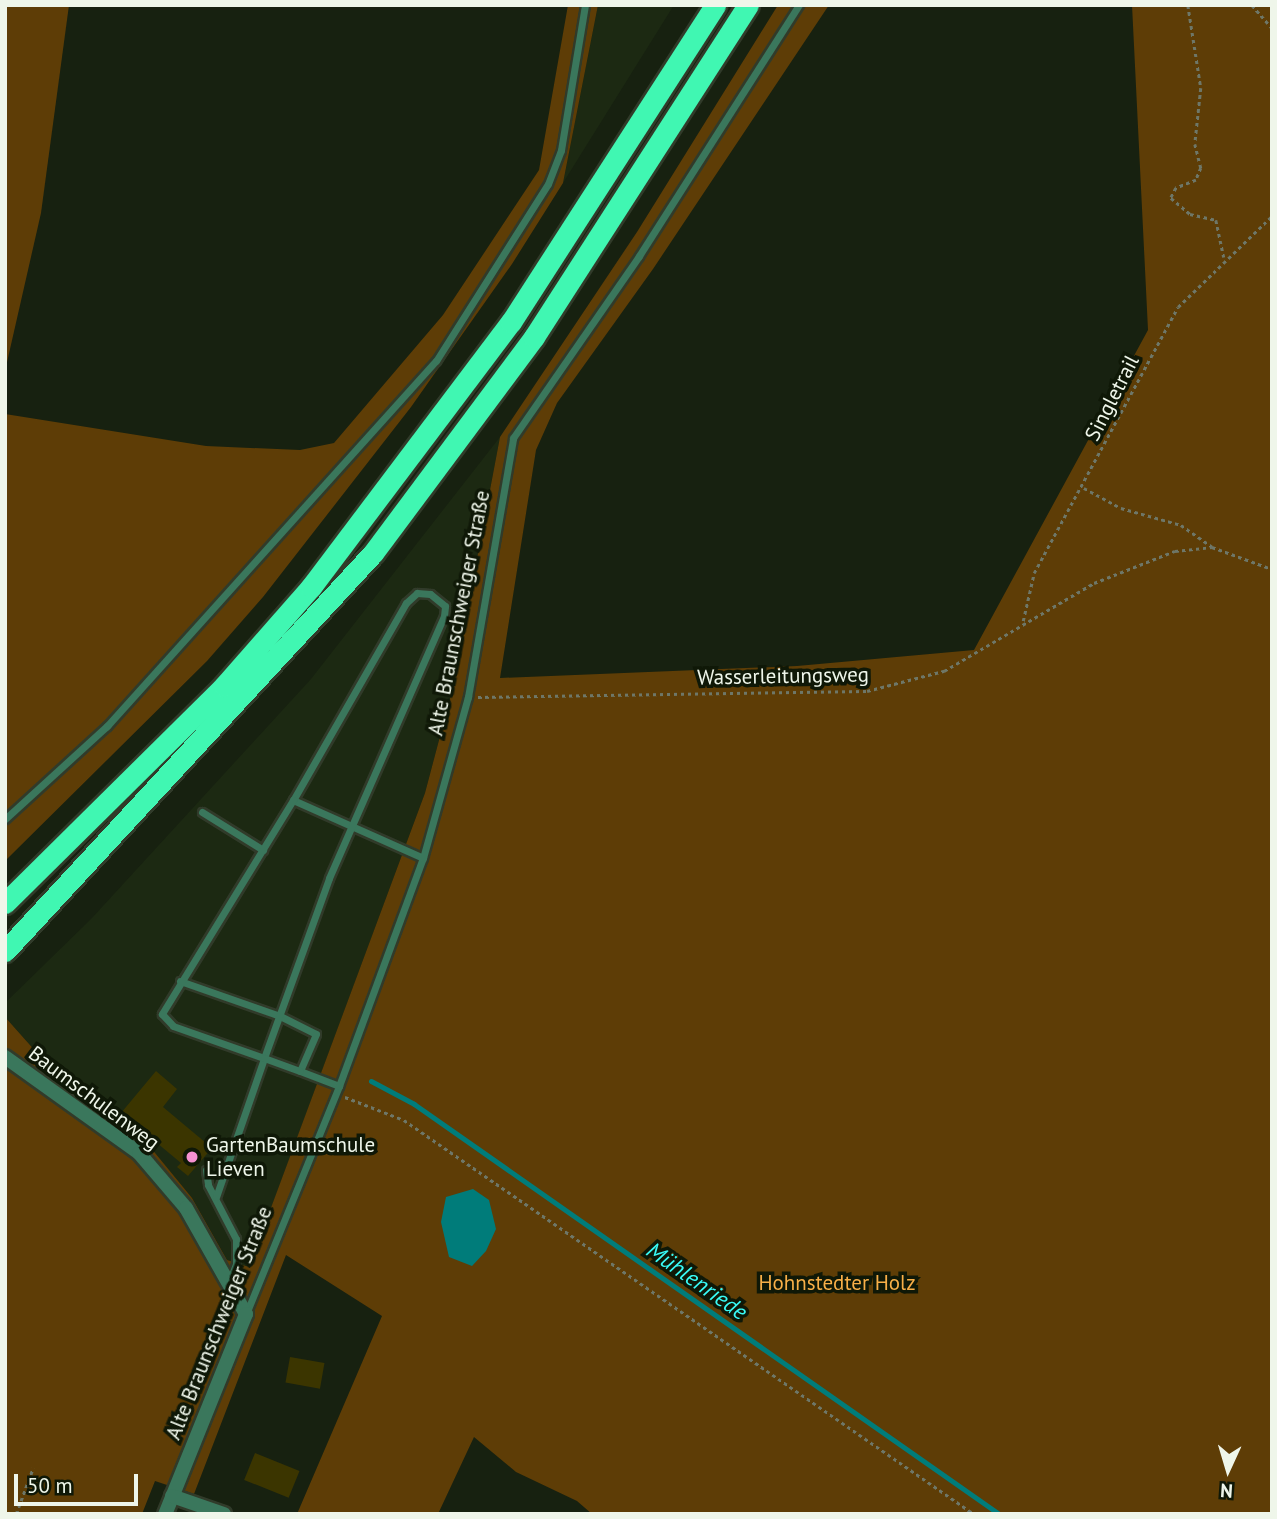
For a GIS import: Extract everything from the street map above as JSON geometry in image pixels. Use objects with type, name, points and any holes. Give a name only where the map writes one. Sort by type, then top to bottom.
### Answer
[{"type":"highway","points":[[5,903],[224,686],[310,587],[512,322],[715,5]]},
{"type":"highway","points":[[5,951],[326,607],[389,533],[534,337],[748,5]]},
{"type":"street","name":"Baumschulenweg","points":[[5,1057],[139,1153],[186,1208],[246,1314]]},
{"type":"street","name":"Alte Braunschweiger Straße","points":[[165,1514],[246,1314]]},
{"type":"street","points":[[172,1496],[224,1514]]},
{"type":"lane","points":[[5,819],[107,726],[436,361],[548,184],[561,150],[585,5]]},
{"type":"lane","name":"Alte Braunschweiger Straße","points":[[246,1314],[336,1094],[423,858],[468,697],[519,426],[639,256],[799,5]]},
{"type":"lane","points":[[216,1197],[264,1058],[329,877],[354,828],[444,616],[445,606],[430,594],[416,593],[406,603],[293,800],[162,1014],[173,1026],[264,1058],[300,1071],[339,1086]]},
{"type":"lane","points":[[293,800],[423,858]]},
{"type":"lane","points":[[202,812],[263,850]]},
{"type":"lane","points":[[180,981],[280,1016],[316,1034],[300,1071]]},
{"type":"lane","points":[[206,1170],[208,1185],[236,1239],[236,1264],[228,1286]]},
{"type":"path","points":[[1188,5],[1201,88],[1195,144],[1201,168],[1196,180],[1176,188],[1171,198],[1190,214],[1216,220],[1224,258]]},
{"type":"path","points":[[1252,5],[1272,28]]},
{"type":"path","name":"Singletrail","points":[[1022,622],[1034,573],[1084,488],[1178,307],[1224,258],[1272,216]]},
{"type":"path","points":[[1084,488],[1121,508],[1181,525],[1212,547]]},
{"type":"path","name":"Wasserleitungsweg","points":[[468,697],[867,691],[944,671],[1022,622],[1094,583],[1175,551],[1212,547],[1272,569]]},
{"type":"path","points":[[336,1094],[404,1120],[974,1514]]},
{"type":"path","points":[[16,1514],[33,1468]]},
{"type":"shaded area","points":[[598,5],[674,5],[563,183]]},
{"type":"shaded area","name":"GartenBaumschule Lieven","points":[[500,437],[452,691],[425,793],[249,1268],[236,1264],[227,1260],[192,1198],[106,1109],[46,1063],[5,1017],[5,1003],[92,918],[311,679]]},
{"type":"green space","points":[[5,5],[69,5],[41,213],[5,371]]},
{"type":"green space","points":[[568,5],[598,5],[563,183],[512,264],[411,407],[263,597],[207,661],[5,861],[5,414],[206,446],[300,450],[334,443],[443,315],[539,170]]},
{"type":"green space","name":"Hohnstedter Holz","points":[[778,5],[829,5],[653,269],[557,403],[536,450],[500,678],[797,666],[974,650],[1148,330],[1132,5],[1272,5],[1272,1514],[592,1514],[577,1501],[516,1472],[474,1437],[438,1514],[297,1514],[382,1316],[286,1255],[194,1494],[155,1481],[142,1514],[5,1514],[5,1017],[46,1063],[146,1142],[192,1198],[227,1260],[249,1267],[425,793],[452,691],[500,437],[637,232]]},
{"type":"water","points":[[473,1189],[489,1200],[496,1229],[486,1251],[472,1266],[449,1257],[441,1222],[446,1197]]},
{"type":"building","points":[[156,1071],[177,1089],[163,1107],[212,1148],[188,1176],[177,1167],[181,1163],[121,1113]]},
{"type":"building","points":[[290,1357],[324,1363],[320,1389],[285,1383]]},
{"type":"building","points":[[255,1453],[300,1471],[289,1498],[244,1480]]},
{"type":"waterway","name":"Mühlenriede","points":[[371,1081],[414,1104],[999,1514]]},
{"type":"place","name":"GartenBaumschule Lieven","points":[[192,1157]]}]
